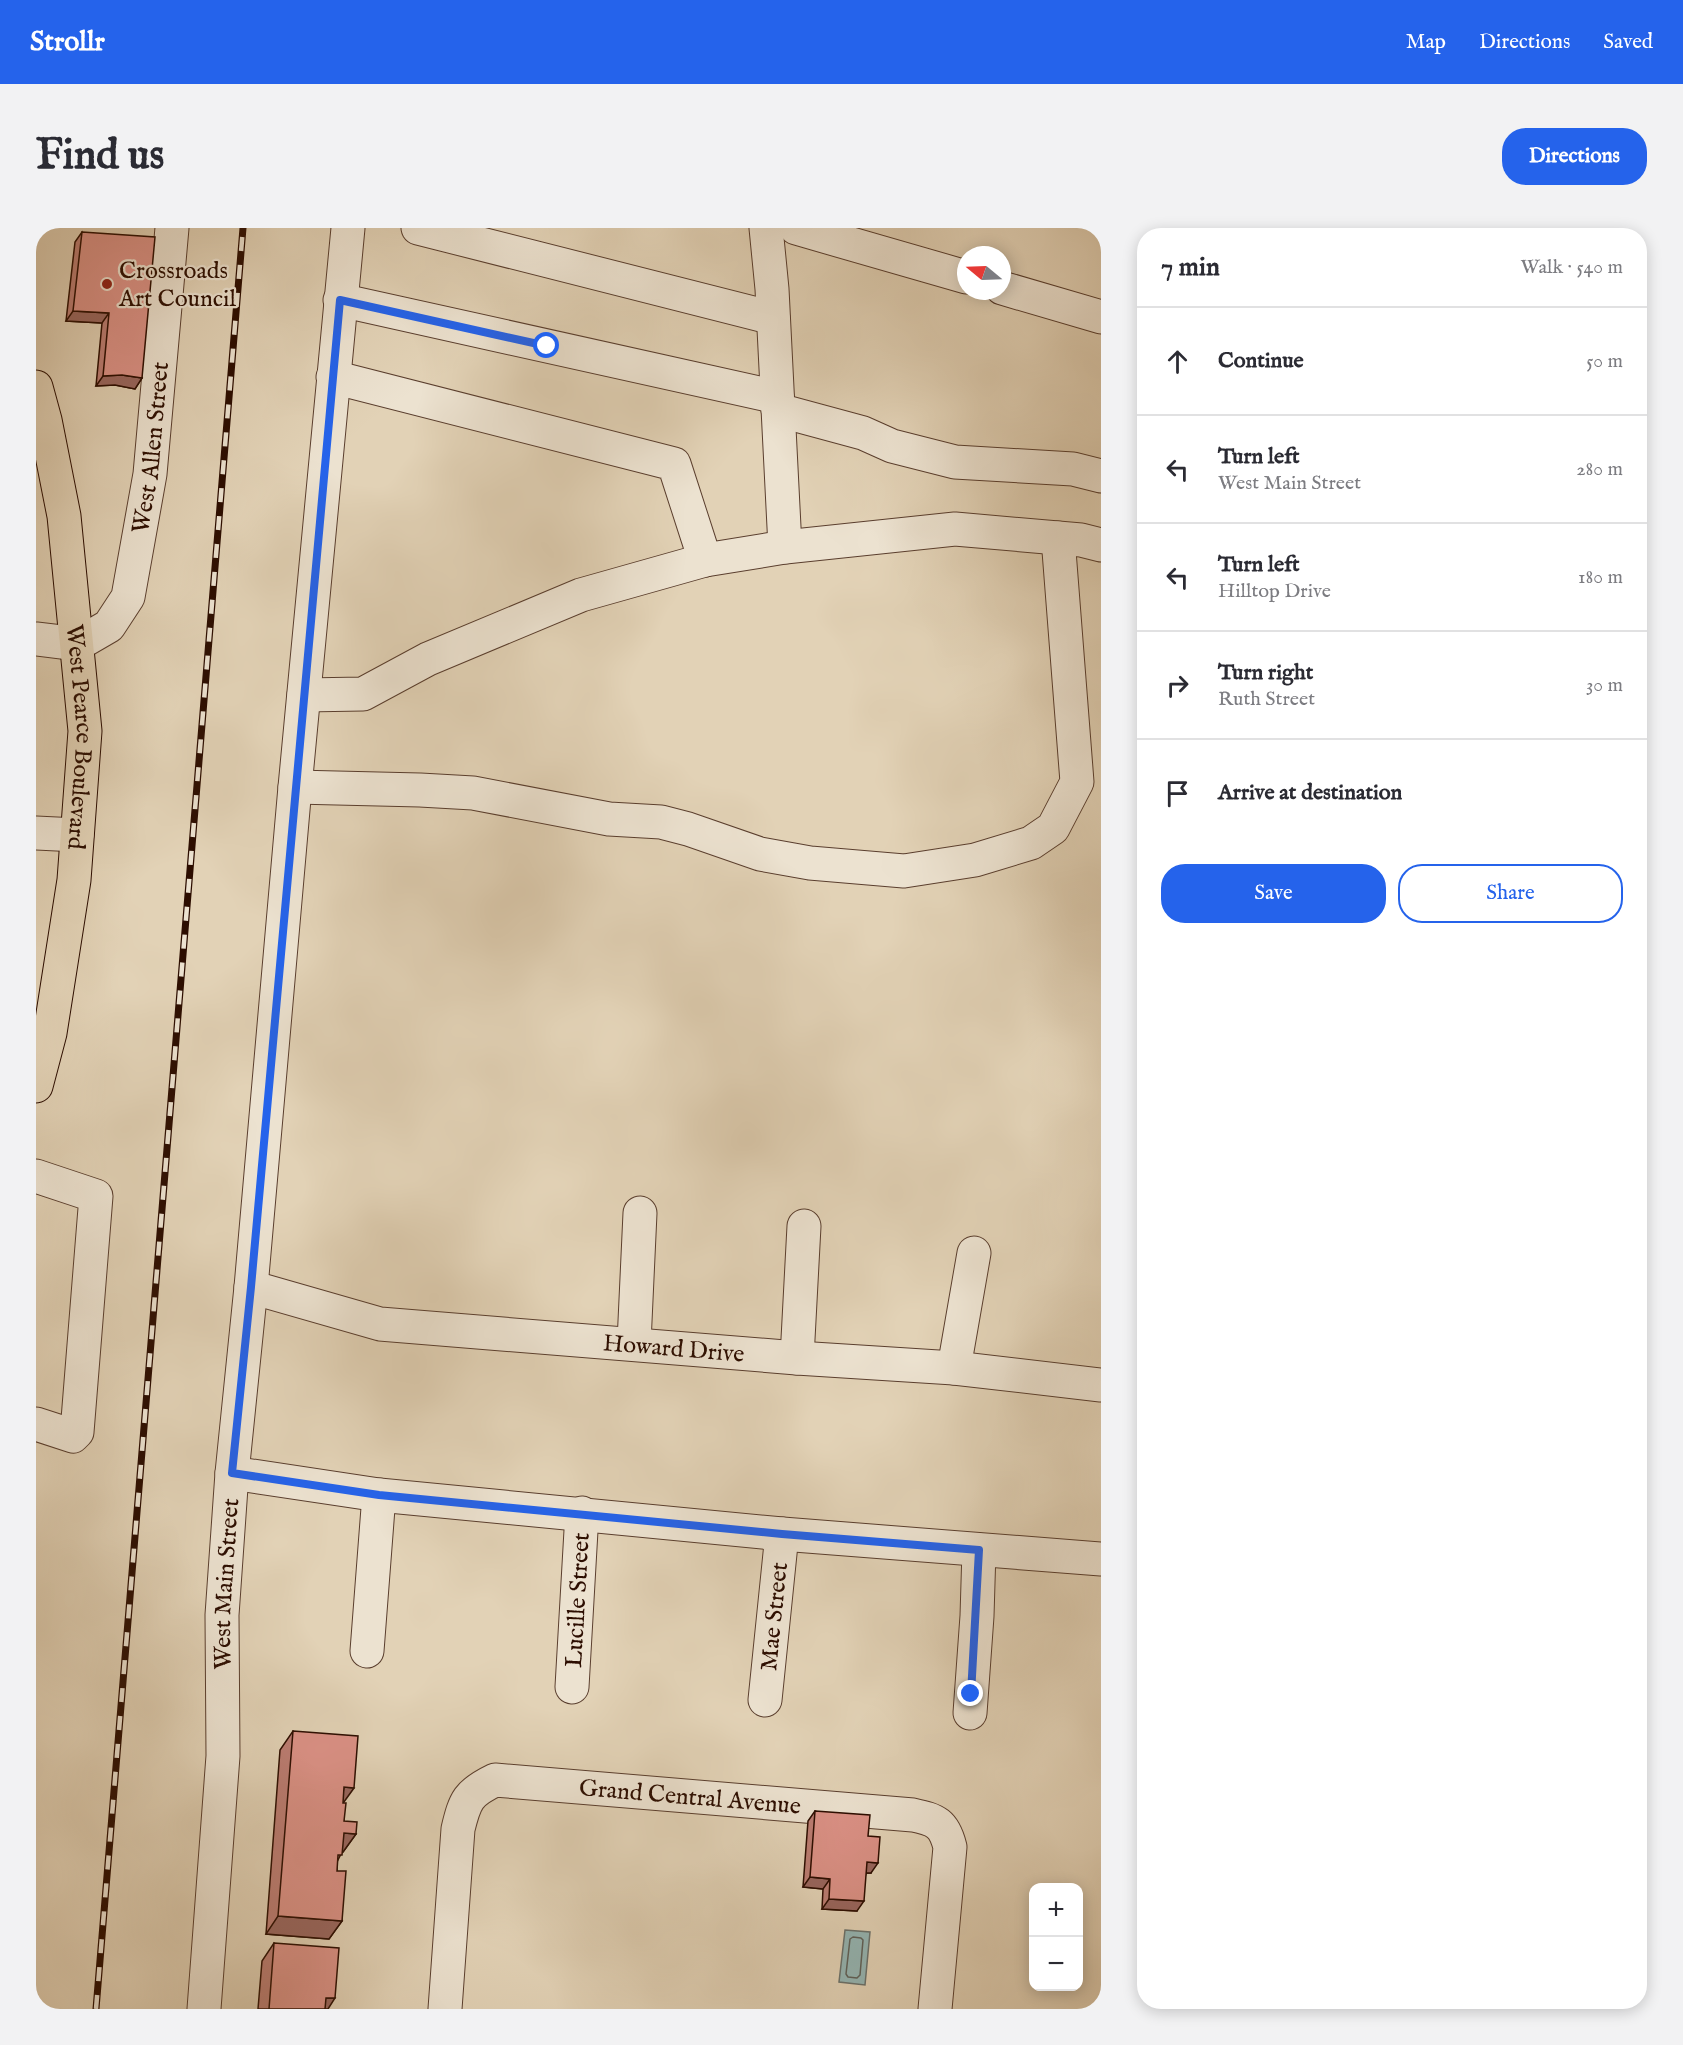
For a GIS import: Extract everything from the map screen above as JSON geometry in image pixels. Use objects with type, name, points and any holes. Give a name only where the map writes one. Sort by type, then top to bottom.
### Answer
[{"type":"main road","name":"West Pearce Boulevard","points":[[36,387],[64,516],[85,731],[74,880],[50,1033],[38,1070]]},
{"type":"street","name":"West Allen Street","points":[[78,644],[109,626],[128,597],[150,474],[172,228]]},
{"type":"street","name":"West Main Street","points":[[204,2009],[224,1756],[222,1615],[232,1473],[348,228]]},
{"type":"street","points":[[418,228],[773,318]]},
{"type":"street","points":[[766,228],[785,547]]},
{"type":"street","points":[[796,228],[957,275]]},
{"type":"street","points":[[1011,291],[1101,317]]},
{"type":"street","points":[[340,300],[777,404],[863,433],[892,446],[955,462],[1073,469],[1101,476]]},
{"type":"street","points":[[333,377],[674,464],[705,560]]},
{"type":"street","points":[[304,695],[363,694],[428,659],[581,595],[705,560],[785,547],[955,529],[1081,540],[1101,545]]},
{"type":"street","points":[[295,787],[473,793],[609,819],[661,822],[760,854],[810,863],[903,871],[975,860],[1031,843],[1053,828],[1077,782],[1058,538]]},
{"type":"street","points":[[36,639],[78,644]]},
{"type":"street","points":[[36,833],[77,835]]},
{"type":"street","points":[[36,1176],[96,1196],[77,1432],[73,1436],[36,1424]]},
{"type":"street","points":[[634,1343],[640,1214]]},
{"type":"street","points":[[796,1358],[804,1226]]},
{"type":"street","points":[[954,1368],[975,1253]]},
{"type":"street","name":"Howard Drive","points":[[251,1287],[380,1324],[796,1358],[954,1368],[1101,1385]]},
{"type":"street","points":[[232,1473],[379,1495],[782,1534],[1101,1559]]},
{"type":"street","points":[[367,1651],[379,1495]]},
{"type":"street","name":"Lucille Street","points":[[572,1687],[582,1513]]},
{"type":"street","name":"Mae Street","points":[[765,1701],[782,1534]]},
{"type":"street","points":[[970,1713],[979,1550]]},
{"type":"street","name":"Grand Central Avenue","points":[[444,2009],[463,1808],[475,1790],[495,1780],[913,1815],[933,1819],[946,1832],[950,1847],[935,2009]]},
{"type":"water","points":[[845,1930],[870,1932],[865,1985],[839,1982]]},
{"type":"building","name":"Crossroads Art Council","points":[[82,232],[155,237],[142,378],[122,375],[103,376],[109,313],[73,311]]},
{"type":"building","points":[[293,1731],[358,1736],[354,1788],[344,1787],[343,1803],[346,1803],[344,1821],[357,1822],[356,1834],[344,1833],[342,1855],[338,1855],[337,1871],[346,1871],[342,1921],[278,1916]]},
{"type":"building","points":[[815,1811],[870,1815],[868,1836],[880,1837],[878,1863],[867,1862],[864,1901],[829,1899],[830,1879],[810,1877]]},
{"type":"building","points":[[274,1943],[339,1948],[335,1998],[326,1998],[325,2009],[269,2009]]},
{"type":"railway","points":[[96,2009],[243,228]]},
{"type":"place","name":"Crossroads Art Council","points":[[107,284]]},
{"type":"route","points":[[547,346],[340,300],[251,1287],[232,1473],[379,1495],[782,1534],[979,1550],[971,1694]]}]
